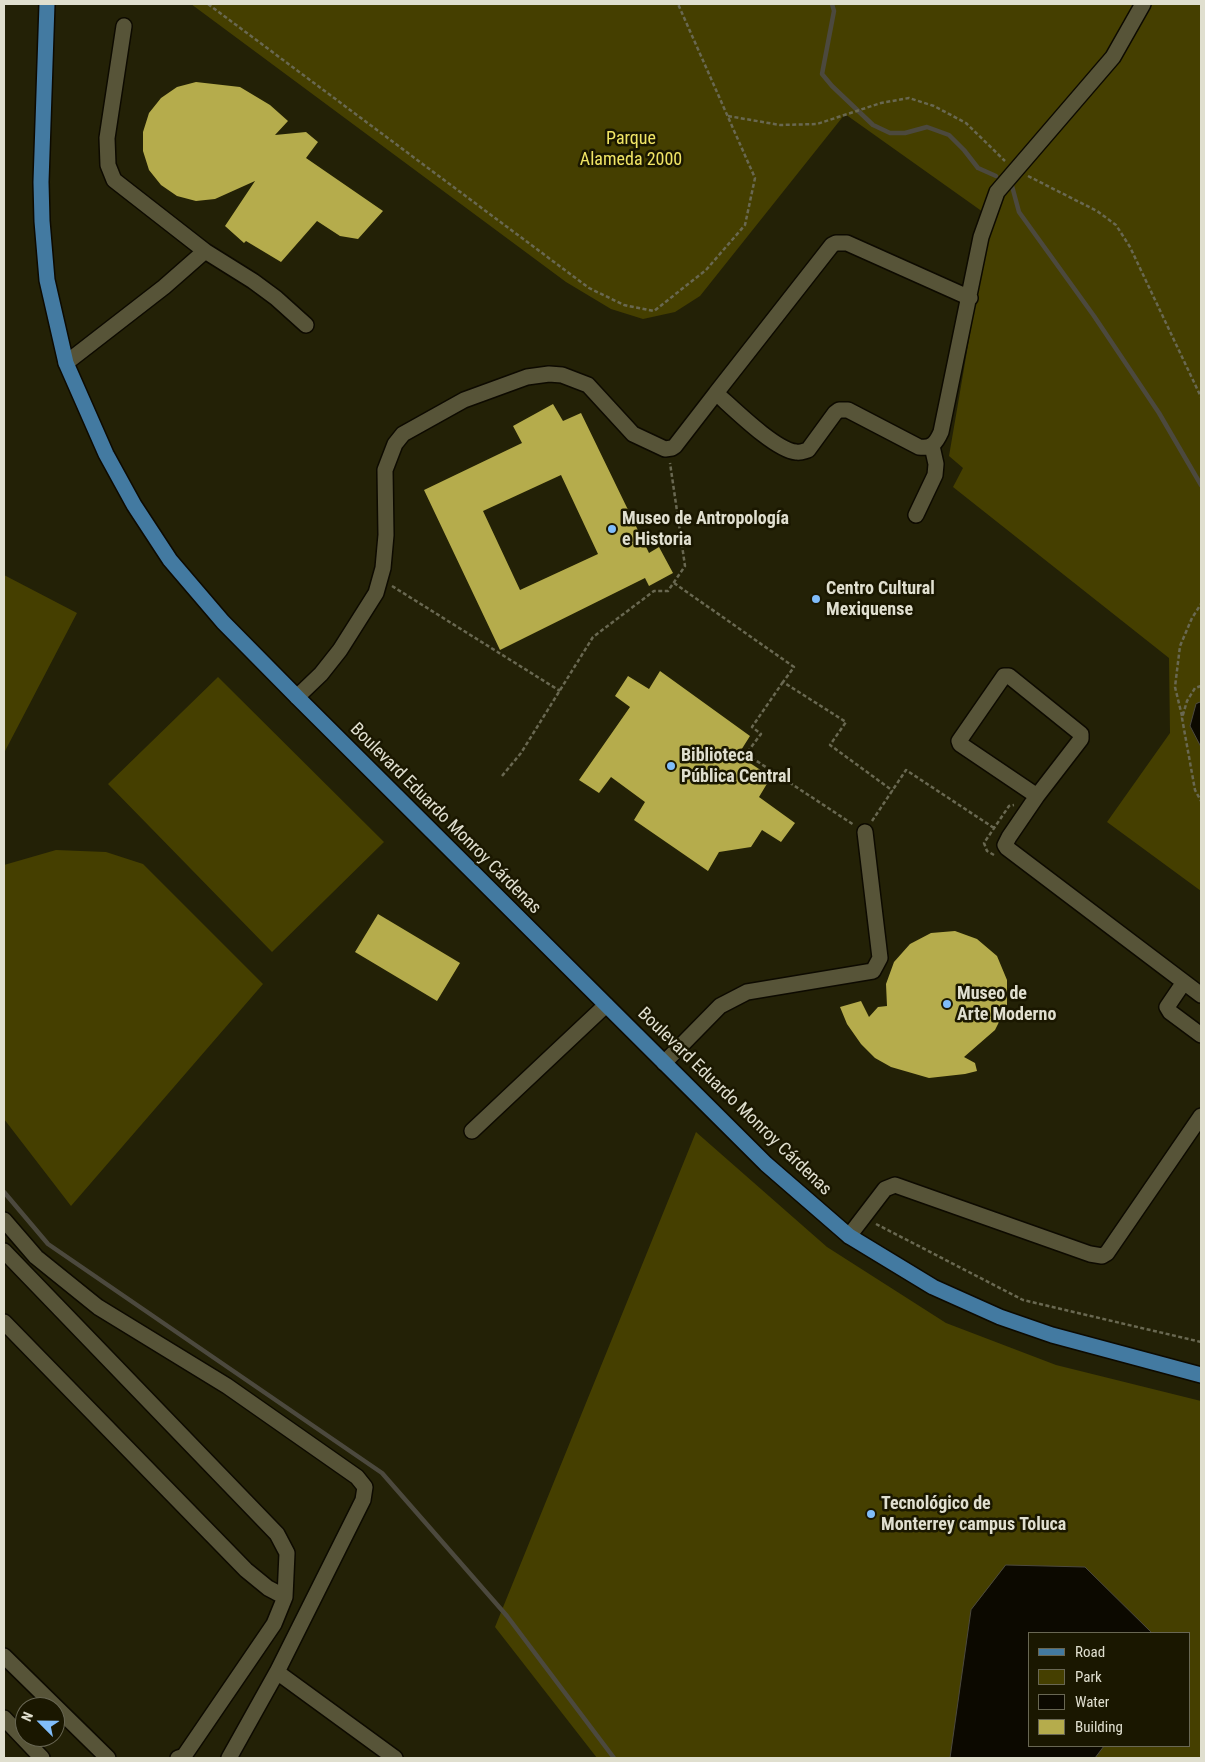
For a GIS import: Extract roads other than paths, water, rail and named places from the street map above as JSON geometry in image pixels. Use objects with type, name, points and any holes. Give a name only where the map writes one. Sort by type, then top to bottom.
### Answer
[{"type":"main road","name":"Boulevard Eduardo Monroy Cárdenas","points":[[47,4],[42,221],[48,280],[66,362],[111,463],[134,506],[170,560],[223,622],[296,698],[766,1164],[849,1236],[933,1288],[1000,1317],[1052,1336],[1201,1375]]},
{"type":"street","points":[[716,393],[773,442],[786,450],[796,452],[808,450],[835,413],[843,409],[919,447],[926,448],[932,446],[937,441],[941,432],[981,237],[997,192],[1113,56],[1142,4]]},
{"type":"street","points":[[124,26],[106,138],[106,152],[114,180],[205,251],[276,298],[306,325]]},
{"type":"street","points":[[296,698],[321,674],[340,650],[376,593],[383,568],[386,535],[385,470],[392,451],[403,434],[464,400],[527,376],[549,374],[562,375],[588,385],[633,434],[668,450],[675,446],[836,243],[846,243],[970,298]]},
{"type":"street","points":[[66,362],[164,287],[205,251]]},
{"type":"street","points":[[916,515],[936,475],[936,464],[932,446]]},
{"type":"street","points":[[1037,796],[960,744],[959,739],[1002,677],[1008,676],[1081,734],[1081,739],[1008,837],[1005,845],[1006,848],[1201,995]]},
{"type":"street","points":[[664,1063],[720,1006],[747,992],[873,971],[880,958],[865,832]]},
{"type":"street","points":[[1184,982],[1166,1007],[1201,1035]]},
{"type":"street","points":[[472,1132],[606,1005]]},
{"type":"street","points":[[849,1236],[884,1189],[895,1185],[1090,1254],[1102,1256],[1107,1253],[1201,1116]]},
{"type":"street","points":[[4,1220],[36,1257],[98,1307],[227,1386],[362,1482],[365,1487],[363,1500],[277,1672],[229,1758]]},
{"type":"street","points":[[4,1251],[277,1534],[287,1553],[285,1597],[274,1624],[184,1756],[178,1758]]},
{"type":"street","points":[[4,1322],[246,1570],[268,1588],[285,1597]]},
{"type":"street","points":[[4,1656],[108,1758]]},
{"type":"street","points":[[277,1672],[395,1758]]},
{"type":"street","points":[[4,1718],[42,1758]]},
{"type":"water","points":[[1201,702],[1201,747],[1190,726],[1196,704]]},
{"type":"water","points":[[1006,1565],[1085,1567],[1151,1632],[1028,1632],[1028,1747],[1103,1747],[1095,1758],[950,1758],[971,1610]]},
{"type":"waterway","points":[[832,4],[834,11],[822,74],[832,86],[873,125],[890,133],[905,133],[927,127],[949,135],[978,168],[996,176]]},
{"type":"waterway","points":[[1012,186],[1019,212],[1094,316],[1159,413],[1201,485]]},
{"type":"waterway","points":[[4,1192],[48,1244],[382,1473],[507,1616],[614,1758]]},
{"type":"place","name":"Museo de Antropología e Historia","points":[[612,529]]},
{"type":"place","name":"Centro Cultural Mexiquense","points":[[816,599]]},
{"type":"place","name":"Biblioteca Pública Central","points":[[671,766]]},
{"type":"place","name":"Museo de Arte Moderno","points":[[947,1004]]},
{"type":"place","name":"Tecnológico de Monterrey campus Toluca","points":[[871,1514]]},
{"type":"park label","name":"Parque Alameda 2000","points":[[631,149]]}]
